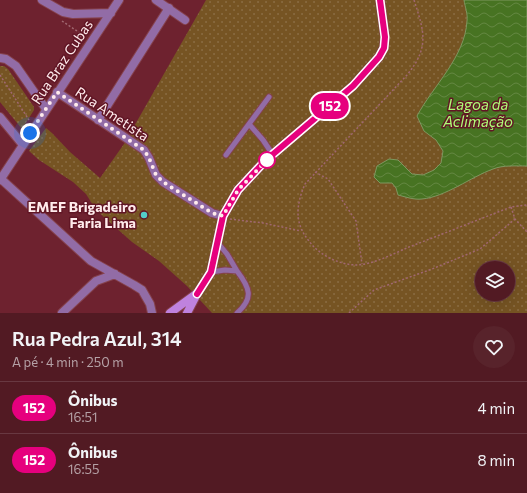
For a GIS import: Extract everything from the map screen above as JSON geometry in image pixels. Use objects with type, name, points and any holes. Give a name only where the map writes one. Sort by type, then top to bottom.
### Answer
[{"type":"street","points":[[42,0],[63,12],[73,14],[110,13]]},
{"type":"street","name":"Rua Braz Cubas","points":[[0,179],[120,0]]},
{"type":"street","points":[[156,0],[185,20]]},
{"type":"street","points":[[187,313],[211,272],[223,216],[238,190],[273,155],[353,86],[379,57],[384,48],[385,37],[380,0]]},
{"type":"street","points":[[98,120],[169,8]]},
{"type":"street","points":[[0,58],[6,59],[16,66],[46,109]]},
{"type":"street","name":"Rua Ametista","points":[[57,92],[145,152],[156,175],[163,182],[212,213],[223,216]]},
{"type":"street","points":[[0,117],[23,145]]},
{"type":"street","points":[[0,179],[91,261],[142,290],[150,304],[152,313]]},
{"type":"street","points":[[62,313],[96,281],[114,274]]},
{"type":"street","points":[[170,313],[197,294]]},
{"type":"lane","points":[[226,155],[268,97]]},
{"type":"lane","points":[[249,124],[263,140],[273,155]]},
{"type":"lane","points":[[217,242],[227,254],[248,289],[248,302],[237,313]]},
{"type":"lane","points":[[211,272],[226,270],[237,271]]},
{"type":"path","points":[[414,0],[421,23],[423,38],[422,51],[408,75],[314,172],[305,184],[298,203],[298,217],[301,231],[312,246],[324,255],[346,263],[362,264],[511,207],[527,205]]},
{"type":"path","points":[[62,21],[80,33],[82,43]]},
{"type":"path","points":[[0,75],[29,120]]},
{"type":"path","points":[[314,172],[328,179],[356,221],[362,264]]},
{"type":"path","points":[[511,207],[515,219],[527,232]]},
{"type":"path","points":[[223,216],[231,220],[263,223],[301,231]]},
{"type":"path","points":[[349,313],[374,290],[432,269],[480,249],[515,219]]},
{"type":"shaded area","points":[[206,0],[527,0],[527,313],[212,313],[187,286],[159,261],[132,242],[96,210],[86,194],[73,182],[39,160],[29,151],[46,128],[70,152],[100,178],[124,144]]},
{"type":"shaded area","points":[[0,66],[4,66],[8,69],[34,107],[34,110],[22,129],[0,102]]},
{"type":"water","name":"Lagoa da Aclimação","points":[[464,0],[527,0],[527,166],[497,168],[440,195],[416,199],[398,195],[396,188],[392,183],[380,183],[374,177],[377,166],[389,159],[398,160],[412,174],[423,175],[434,170],[441,163],[443,151],[436,140],[424,131],[417,116],[455,59],[461,47],[465,34],[467,18]]},
{"type":"bus line","name":"152","points":[[197,294],[211,272],[223,216],[238,190],[265,161],[353,86],[370,69],[379,57],[384,48],[385,37],[380,0]]},
{"type":"place","name":"EMEF Brigadeiro Faria Lima","points":[[144,215]]},
{"type":"route","points":[[30,133],[57,92],[144,150],[149,158],[154,172],[163,182],[212,213],[223,216],[238,190],[267,160]]}]
